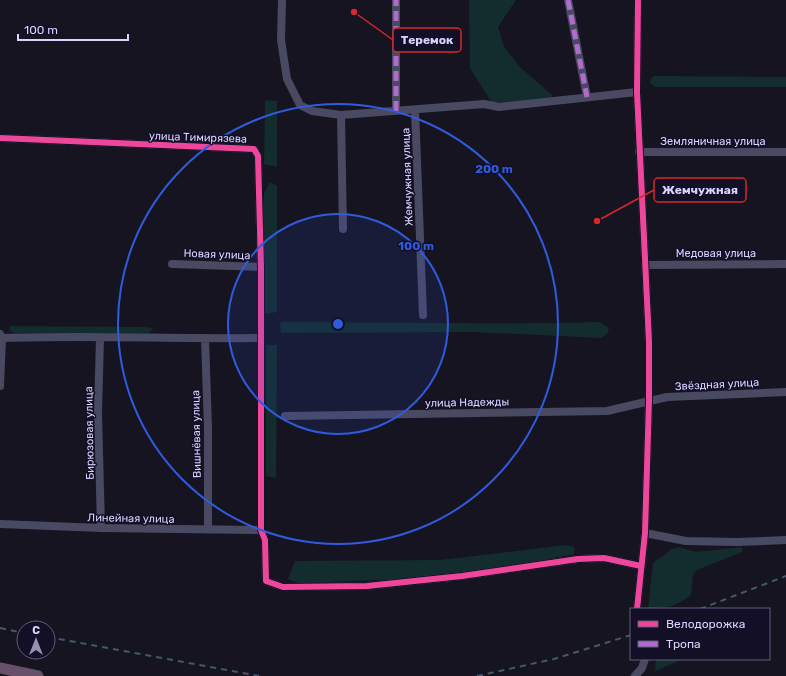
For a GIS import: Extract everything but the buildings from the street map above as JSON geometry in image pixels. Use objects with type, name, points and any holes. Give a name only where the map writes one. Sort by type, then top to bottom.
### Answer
[{"type":"highway","points":[[0,668],[38,676]]},
{"type":"street","points":[[282,0],[281,40],[287,79],[294,97],[300,105],[312,111],[341,115],[484,104],[499,107],[636,92]]},
{"type":"street","points":[[396,0],[396,111]]},
{"type":"street","points":[[568,0],[587,97]]},
{"type":"street","points":[[637,608],[645,533],[649,401],[645,265],[636,92],[638,0]]},
{"type":"street","name":"Жемчужная улица","points":[[415,110],[423,315]]},
{"type":"street","points":[[341,115],[343,229]]},
{"type":"street","name":"улица Тимирязева","points":[[0,138],[254,149],[258,156],[261,267],[261,530],[265,540],[266,581],[283,586],[367,586],[462,576],[578,559],[604,558],[641,566]]},
{"type":"street","name":"Земляничная улица","points":[[639,152],[786,152]]},
{"type":"street","name":"Новая улица","points":[[172,264],[261,267]]},
{"type":"street","name":"Медовая улица","points":[[645,265],[786,264]]},
{"type":"street","points":[[0,386],[1,336],[100,338],[158,336],[261,338]]},
{"type":"street","name":"Бирюзовая улица","points":[[100,338],[98,412],[101,528]]},
{"type":"street","name":"Вишнёвая улица","points":[[205,338],[208,428],[208,530]]},
{"type":"street","name":"Звёздная улица","points":[[649,401],[689,395],[786,392]]},
{"type":"street","name":"улица Надежды","points":[[285,416],[608,411],[649,401]]},
{"type":"street","name":"Линейная улица","points":[[0,524],[101,528],[261,530]]},
{"type":"street","points":[[645,533],[686,541],[737,542],[786,540]]},
{"type":"street","points":[[634,676],[642,668],[645,660]]},
{"type":"green space","points":[[469,0],[516,0],[498,27],[504,47],[520,67],[551,94],[553,98],[534,101],[492,103],[470,68]]},
{"type":"green space","points":[[653,76],[786,77],[786,87],[655,87],[649,82]]},
{"type":"green space","points":[[265,100],[277,101],[277,167],[264,164]]},
{"type":"green space","points":[[270,182],[277,186],[277,312],[263,314],[264,193]]},
{"type":"green space","points":[[280,322],[600,322],[609,328],[607,334],[601,338],[474,332],[281,333]]},
{"type":"green space","points":[[10,326],[145,327],[153,329],[149,333],[14,333],[9,330]]},
{"type":"green space","points":[[266,345],[277,345],[276,478],[266,476]]},
{"type":"green space","points":[[566,545],[574,547],[574,554],[457,577],[298,583],[288,579],[295,561],[440,560]]},
{"type":"green space","points":[[679,547],[696,552],[742,547],[742,552],[697,570],[693,575],[691,595],[681,602],[671,606],[648,608],[653,563],[672,549]]},
{"type":"green space","points":[[656,660],[682,660],[655,671]]},
{"type":"railway","points":[[703,608],[786,576]]},
{"type":"railway","points":[[0,628],[16,631]]},
{"type":"railway","points":[[477,676],[554,659],[630,635]]},
{"type":"railway","points":[[56,638],[259,676]]},
{"type":"marked path","points":[[396,0],[396,111]]},
{"type":"marked path","points":[[568,0],[587,97]]},
{"type":"cycle path","points":[[637,608],[645,533],[649,401],[649,342],[637,92],[638,0]]},
{"type":"cycle path","points":[[0,138],[254,149],[258,156],[261,267],[261,530],[265,540],[266,581],[283,587],[367,586],[462,576],[578,559],[604,558],[641,566]]},
{"type":"place","name":"Теремок","points":[[354,12]]},
{"type":"place","name":"Жемчужная","points":[[597,221]]}]
